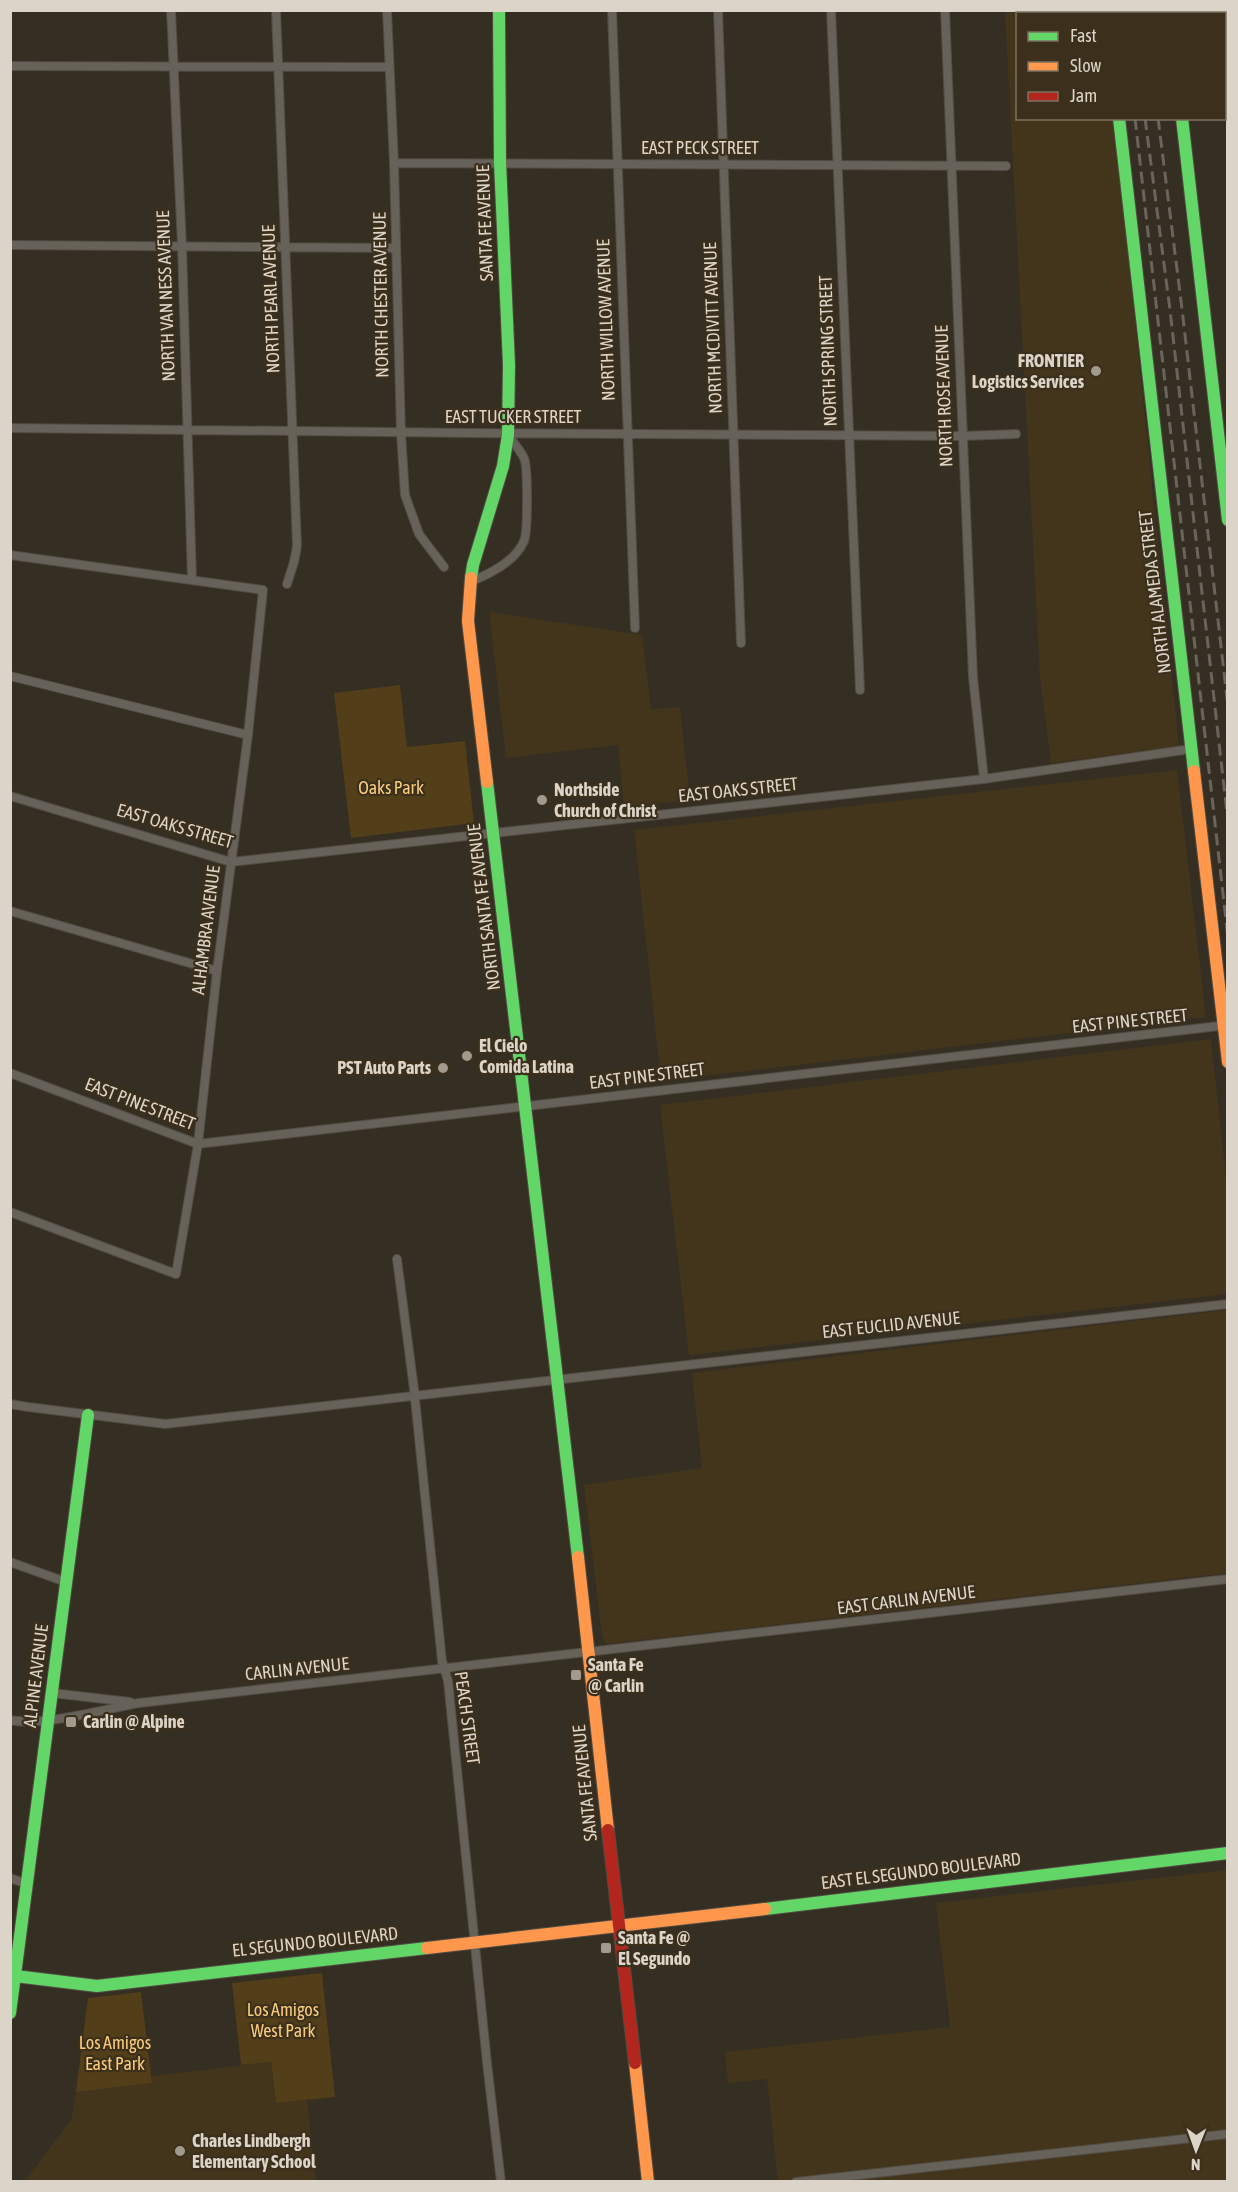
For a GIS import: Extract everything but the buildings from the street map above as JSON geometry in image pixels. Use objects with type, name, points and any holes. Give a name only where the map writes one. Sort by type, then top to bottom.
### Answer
[{"type":"street","name":"NORTH VAN NESS AVENUE","points":[[171,10],[182,246],[192,580]]},
{"type":"street","name":"NORTH PEARL AVENUE","points":[[276,10],[297,546],[287,584]]},
{"type":"street","name":"NORTH CHESTER AVENUE","points":[[387,10],[394,163],[400,433],[405,495],[410,515],[419,534],[444,567]]},
{"type":"street","name":"SANTA FE AVENUE","points":[[499,10],[500,162],[509,365],[508,435]]},
{"type":"street","name":"NORTH WILLOW AVENUE","points":[[612,10],[634,628]]},
{"type":"street","name":"NORTH MCDIVITT AVENUE","points":[[718,10],[741,644]]},
{"type":"street","name":"NORTH SPRING STREET","points":[[831,10],[860,690]]},
{"type":"street","name":"NORTH ROSE AVENUE","points":[[945,10],[973,677],[984,779]]},
{"type":"street","points":[[10,66],[389,67]]},
{"type":"street","name":"NORTH ALAMEDA STREET","points":[[1119,120],[1191,749],[1226,1026],[1227,1062]]},
{"type":"street","points":[[1182,120],[1227,520]]},
{"type":"street","name":"EAST PECK STREET","points":[[394,163],[837,164],[952,168],[1006,166]]},
{"type":"street","points":[[10,245],[396,248]]},
{"type":"street","name":"EAST TUCKER STREET","points":[[10,428],[293,430],[508,435],[963,436],[1016,434]]},
{"type":"street","points":[[470,582],[494,572],[515,554],[524,542],[527,530],[525,459],[508,435]]},
{"type":"street","name":"NORTH SANTA FE AVENUE","points":[[508,435],[503,466],[470,582],[468,621],[558,1380]]},
{"type":"street","points":[[10,555],[192,580]]},
{"type":"street","name":"ALHAMBRA AVENUE","points":[[10,1212],[176,1274],[198,1144],[217,971],[248,735],[263,590],[192,580]]},
{"type":"street","points":[[10,676],[248,735]]},
{"type":"street","name":"EAST OAKS STREET","points":[[10,796],[231,862],[984,779],[1191,749]]},
{"type":"street","points":[[10,911],[217,971]]},
{"type":"street","name":"EAST PINE STREET","points":[[10,1073],[198,1144],[1226,1026]]},
{"type":"street","name":"PEACH STREET","points":[[397,1259],[444,1669],[450,1693],[501,2181]]},
{"type":"street","name":"EAST EUCLID AVENUE","points":[[10,1404],[165,1424],[1227,1304]]},
{"type":"street","name":"SANTA FE AVENUE","points":[[558,1380],[648,2181]]},
{"type":"street","name":"ALPINE AVENUE","points":[[10,2013],[88,1415]]},
{"type":"street","points":[[10,1562],[66,1582]]},
{"type":"street","name":"EAST CARLIN AVENUE","points":[[589,1653],[1227,1579]]},
{"type":"street","name":"CARLIN AVENUE","points":[[10,1720],[48,1720],[139,1703],[589,1653]]},
{"type":"street","points":[[52,1693],[139,1703]]},
{"type":"street","name":"EAST EL SEGUNDO BOULEVARD","points":[[620,1926],[1227,1853]]},
{"type":"street","points":[[10,1878],[27,1884]]},
{"type":"street","name":"EL SEGUNDO BOULEVARD","points":[[15,1976],[97,1986],[620,1926]]},
{"type":"street","points":[[796,2181],[1227,2134]]},
{"type":"shaded area","points":[[1005,11],[1103,11],[1016,12],[1016,120],[1114,120],[1179,746],[1051,763],[1040,678]]},
{"type":"shaded area","points":[[489,612],[642,635],[651,709],[680,707],[690,800],[624,807],[618,745],[506,758]]},
{"type":"shaded area","points":[[1177,770],[1206,1017],[661,1081],[634,830]]},
{"type":"shaded area","points":[[1211,1039],[1227,1188],[1227,1294],[689,1355],[660,1105]]},
{"type":"shaded area","points":[[1227,1310],[1227,1573],[606,1644],[602,1636],[584,1485],[702,1468],[692,1373]]},
{"type":"shaded area","points":[[1227,1870],[1227,2181],[778,2181],[767,2079],[728,2083],[725,2052],[950,2027],[936,1903]]},
{"type":"shaded area","name":"Charles Lindbergh Elementary School","points":[[271,2062],[276,2103],[307,2100],[316,2181],[24,2182],[71,2120],[76,2092],[151,2083],[151,2076]]},
{"type":"green space","name":"Oaks Park","points":[[400,685],[407,747],[465,741],[474,823],[351,838],[334,693]]},
{"type":"green space","name":"Los Amigos West Park","points":[[322,1973],[335,2097],[276,2103],[271,2062],[241,2065],[232,1983]]},
{"type":"green space","name":"Los Amigos East Park","points":[[141,1992],[152,2083],[76,2092],[88,1998]]},
{"type":"railway","points":[[1135,120],[1228,938]]},
{"type":"railway","points":[[1145,120],[1170,310],[1228,822]]},
{"type":"railway","points":[[1158,120],[1228,707]]},
{"type":"traffic: fast","points":[[471,578],[503,466],[508,435],[509,365],[500,162],[499,10]]},
{"type":"traffic: fast","points":[[1119,120],[1194,771]]},
{"type":"traffic: fast","points":[[1182,120],[1228,520]]},
{"type":"traffic: fast","points":[[487,782],[578,1557]]},
{"type":"traffic: fast","points":[[10,2013],[88,1415]]},
{"type":"traffic: fast","points":[[765,1909],[1228,1853]]},
{"type":"traffic: fast","points":[[15,1976],[97,1986],[427,1948]]},
{"type":"traffic: slow","points":[[471,578],[468,621],[487,782]]},
{"type":"traffic: slow","points":[[1194,771],[1228,1062]]},
{"type":"traffic: slow","points":[[578,1557],[608,1830]]},
{"type":"traffic: slow","points":[[427,1948],[765,1909]]},
{"type":"traffic: slow","points":[[635,2063],[648,2182]]},
{"type":"traffic: jam","points":[[608,1830],[635,2063]]},
{"type":"place","name":"FRONTIER Logistics Services","points":[[1096,371]]},
{"type":"place","name":"Northside Church of Christ","points":[[542,800]]},
{"type":"place","name":"El Cielo Comida Latina","points":[[467,1056]]},
{"type":"place","name":"PST Auto Parts","points":[[443,1068]]},
{"type":"place","name":"Santa Fe @ Carlin","points":[[576,1675]]},
{"type":"place","name":"Carlin @ Alpine","points":[[71,1722]]},
{"type":"place","name":"Santa Fe @ El Segundo","points":[[606,1948]]},
{"type":"place","name":"Charles Lindbergh Elementary School","points":[[180,2151]]}]
